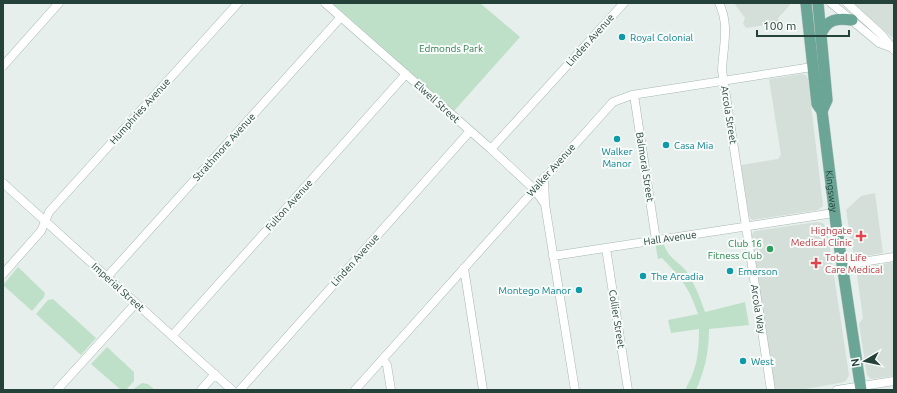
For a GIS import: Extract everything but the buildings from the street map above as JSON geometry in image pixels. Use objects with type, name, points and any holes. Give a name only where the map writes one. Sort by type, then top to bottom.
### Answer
[{"type":"main road","name":"Kingsway","points":[[806,3],[817,104],[822,111],[834,213],[861,388]]},
{"type":"main road","name":"Kingsway","points":[[818,3],[827,100],[822,111]]},
{"type":"main road","points":[[821,34],[824,27],[834,19],[852,20]]},
{"type":"street","points":[[3,66],[60,3]]},
{"type":"street","name":"Humphries Avenue","points":[[3,274],[41,231],[49,212],[238,3]]},
{"type":"street","name":"Elwell Street","points":[[325,3],[534,188],[545,204]]},
{"type":"street","name":"Linden Avenue","points":[[491,149],[624,3]]},
{"type":"street","name":"Arcola Street","points":[[719,3],[725,19],[726,32],[722,70],[746,227]]},
{"type":"street","points":[[831,3],[879,43],[892,48]]},
{"type":"street","points":[[848,3],[882,35],[892,48]]},
{"type":"street","name":"Strathmore Avenue","points":[[107,277],[341,18]]},
{"type":"street","name":"Walker Avenue","points":[[356,390],[609,105],[619,98],[634,95],[812,67]]},
{"type":"street","name":"Fulton Avenue","points":[[172,336],[406,74]]},
{"type":"street","name":"Balmoral Street","points":[[634,95],[656,240]]},
{"type":"street","name":"Linden Avenue","points":[[240,390],[470,131]]},
{"type":"street","name":"Elwell Street","points":[[544,177],[546,195],[545,204],[575,390]]},
{"type":"street","name":"Imperial Street","points":[[3,183],[232,390]]},
{"type":"street","name":"Hall Avenue","points":[[553,256],[834,213]]},
{"type":"street","name":"Arcola Way","points":[[746,227],[770,390]]},
{"type":"street","name":"Collier Street","points":[[606,248],[628,390]]},
{"type":"street","points":[[842,265],[894,257]]},
{"type":"street","points":[[464,268],[483,390]]},
{"type":"street","points":[[57,390],[136,303]]},
{"type":"street","points":[[383,360],[387,365],[391,390]]},
{"type":"street","points":[[201,390],[215,374]]},
{"type":"street","points":[[837,390],[861,388],[894,381]]},
{"type":"shaded area","points":[[734,3],[788,3],[790,5],[778,18],[779,23],[746,28],[743,24],[745,18]]},
{"type":"shaded area","points":[[853,3],[894,3],[894,39]]},
{"type":"shaded area","points":[[802,74],[806,75],[808,79],[823,206],[818,210],[752,220],[749,216],[741,165],[778,159],[781,155],[769,79]]},
{"type":"shaded area","points":[[875,193],[883,253],[859,257],[853,253],[846,210],[861,196]]},
{"type":"shaded area","points":[[817,222],[823,223],[827,229],[849,375],[846,381],[840,383],[799,390],[775,390],[751,235],[755,231]]},
{"type":"shaded area","points":[[894,262],[894,376],[871,379],[867,375],[859,324],[863,318],[857,275],[859,270],[862,268]]},
{"type":"green space","name":"Edmonds Park","points":[[332,3],[480,3],[520,37],[454,111]]},
{"type":"green space","points":[[663,240],[664,246],[669,254],[690,277],[705,312],[745,302],[749,325],[709,329],[706,360],[696,390],[685,390],[695,368],[699,329],[671,333],[668,320],[698,314],[684,283],[662,258],[658,259],[655,242]]},
{"type":"green space","points":[[18,267],[45,293],[44,297],[32,311],[3,285]]},
{"type":"green space","points":[[53,299],[96,338],[81,355],[36,314],[48,300]]},
{"type":"green space","points":[[107,347],[134,372],[134,381],[126,390],[121,390],[91,364]]},
{"type":"green space","points":[[142,383],[148,384],[155,390],[132,390]]},
{"type":"place","name":"Royal Colonial","points":[[622,37]]},
{"type":"place","name":"Walker Manor","points":[[617,139]]},
{"type":"place","name":"Casa Mia","points":[[666,145]]},
{"type":"place","name":"Highgate Medical Clinic","points":[[861,236]]},
{"type":"place","name":"Club 16 Fitness Club","points":[[770,249]]},
{"type":"place","name":"Total Life Care Medical","points":[[816,263]]},
{"type":"place","name":"Emerson","points":[[730,271]]},
{"type":"place","name":"The Arcadia","points":[[643,276]]},
{"type":"place","name":"Montego Manor","points":[[579,290]]},
{"type":"place","name":"West","points":[[743,361]]}]
